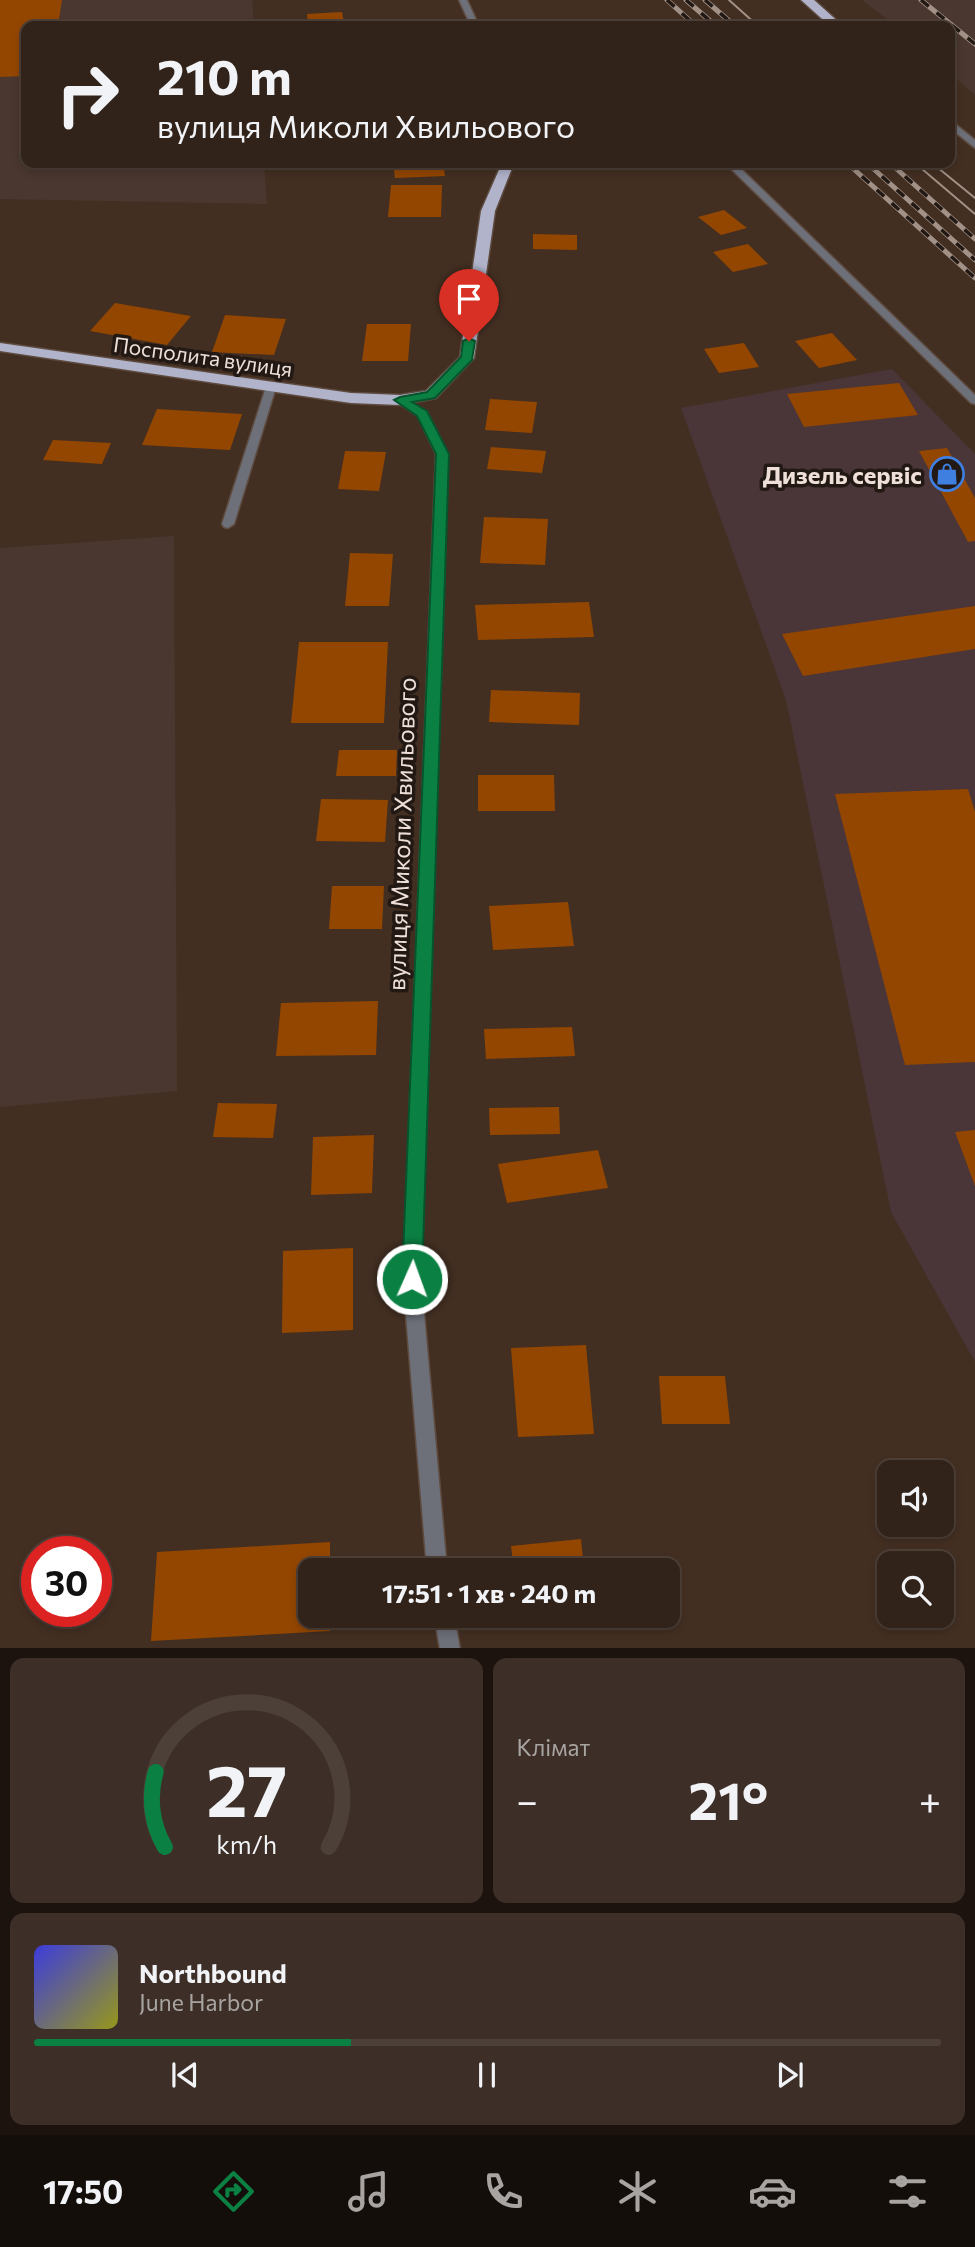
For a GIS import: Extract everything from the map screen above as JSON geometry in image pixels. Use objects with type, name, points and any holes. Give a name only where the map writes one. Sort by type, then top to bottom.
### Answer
[{"type":"highway","points":[[807,0],[831,21]]},
{"type":"highway","points":[[400,400],[431,395],[467,358],[488,211],[506,168]]},
{"type":"highway","name":"Посполита вулиця","points":[[0,347],[351,398],[400,400]]},
{"type":"street","points":[[463,0],[473,21]]},
{"type":"street","points":[[955,127],[975,145]]},
{"type":"street","points":[[735,168],[975,401]]},
{"type":"street","points":[[228,524],[271,387]]},
{"type":"street","name":"вулиця Миколи Хвильового","points":[[400,400],[423,414],[442,454],[412,1279],[436,1558]]},
{"type":"street","points":[[446,1628],[450,1648]]},
{"type":"shaded area","points":[[0,0],[252,0],[254,21],[21,21],[21,168],[264,168],[267,204],[0,199]]},
{"type":"shaded area","points":[[862,0],[975,0],[975,95],[955,77],[955,21],[889,21]]},
{"type":"shaded area","points":[[892,369],[975,454],[975,1362],[891,1212],[786,700],[681,408]]},
{"type":"shaded area","points":[[174,536],[177,1091],[0,1107],[0,548]]},
{"type":"building","points":[[0,0],[62,0],[59,21],[21,21],[21,76],[0,77]]},
{"type":"building","points":[[342,12],[344,21],[308,21],[307,14]]},
{"type":"building","points":[[394,168],[444,168],[445,176],[395,178]]},
{"type":"building","points":[[391,185],[442,185],[441,217],[388,217]]},
{"type":"building","points":[[724,210],[747,228],[721,235],[698,217]]},
{"type":"building","points":[[533,234],[577,235],[577,250],[533,249]]},
{"type":"building","points":[[748,244],[768,264],[733,272],[713,252]]},
{"type":"building","points":[[115,303],[191,316],[167,345],[90,331]]},
{"type":"building","points":[[225,315],[286,319],[274,355],[212,352]]},
{"type":"building","points":[[367,324],[411,324],[408,361],[362,361]]},
{"type":"building","points":[[832,333],[857,360],[819,368],[795,341]]},
{"type":"building","points":[[744,343],[759,367],[719,373],[704,349]]},
{"type":"building","points":[[899,383],[918,415],[804,427],[787,394]]},
{"type":"building","points":[[490,399],[537,402],[532,433],[485,430]]},
{"type":"building","points":[[157,409],[242,414],[230,450],[142,445]]},
{"type":"building","points":[[53,440],[111,443],[102,464],[43,460]]},
{"type":"building","points":[[491,447],[546,451],[542,473],[487,469]]},
{"type":"building","name":"Дизель сервіс","points":[[947,448],[975,498],[975,541],[968,542],[919,451]]},
{"type":"building","points":[[345,451],[386,452],[379,491],[338,489]]},
{"type":"building","points":[[484,517],[548,519],[545,565],[480,563]]},
{"type":"building","points":[[350,553],[393,554],[389,606],[345,606]]},
{"type":"building","points":[[589,602],[594,637],[478,640],[475,605]]},
{"type":"building","points":[[975,606],[975,649],[803,676],[782,634]]},
{"type":"building","points":[[299,642],[388,642],[384,723],[291,723]]},
{"type":"building","points":[[491,690],[580,693],[579,725],[489,722]]},
{"type":"building","points":[[339,750],[397,750],[396,776],[336,776]]},
{"type":"building","points":[[478,775],[554,775],[555,811],[478,811]]},
{"type":"building","points":[[968,789],[975,812],[975,1062],[905,1065],[835,794]]},
{"type":"building","points":[[321,799],[388,800],[385,842],[316,841]]},
{"type":"building","points":[[332,886],[384,886],[382,929],[329,929]]},
{"type":"building","points":[[568,902],[574,946],[493,950],[489,906]]},
{"type":"building","points":[[378,1001],[376,1055],[276,1056],[281,1003]]},
{"type":"building","points":[[572,1027],[575,1056],[486,1059],[484,1029]]},
{"type":"building","points":[[218,1103],[277,1104],[273,1138],[213,1137]]},
{"type":"building","points":[[559,1107],[560,1134],[490,1135],[489,1108]]},
{"type":"building","points":[[975,1130],[975,1186],[955,1132]]},
{"type":"building","points":[[374,1135],[372,1193],[311,1195],[313,1137]]},
{"type":"building","points":[[598,1150],[608,1188],[507,1203],[498,1164]]},
{"type":"building","points":[[353,1248],[353,1330],[282,1333],[283,1251]]},
{"type":"building","points":[[586,1345],[594,1434],[518,1437],[511,1348]]},
{"type":"building","points":[[659,1376],[725,1376],[730,1424],[662,1424]]},
{"type":"building","points":[[581,1539],[583,1558],[512,1558],[511,1546]]},
{"type":"building","points":[[330,1542],[330,1558],[298,1558],[298,1628],[330,1628],[330,1631],[151,1641],[157,1552]]},
{"type":"tram line","points":[[729,0],[752,21]]},
{"type":"tram line","points":[[921,168],[975,214]]},
{"type":"tram line","points":[[938,168],[975,198]]},
{"type":"railway","points":[[667,0],[690,21]]},
{"type":"railway","points":[[686,0],[710,21]]},
{"type":"railway","points":[[705,0],[729,21]]},
{"type":"railway","points":[[921,0],[947,21]]},
{"type":"railway","points":[[955,28],[975,44]]},
{"type":"railway","points":[[853,168],[975,278]]},
{"type":"railway","points":[[873,168],[975,260]]},
{"type":"railway","points":[[896,168],[975,239]]},
{"type":"place","name":"Дизель сервіс","points":[[947,474]]},
{"type":"route","points":[[412,1279],[442,454],[423,414],[400,400],[431,395],[467,358],[469,341]]}]
